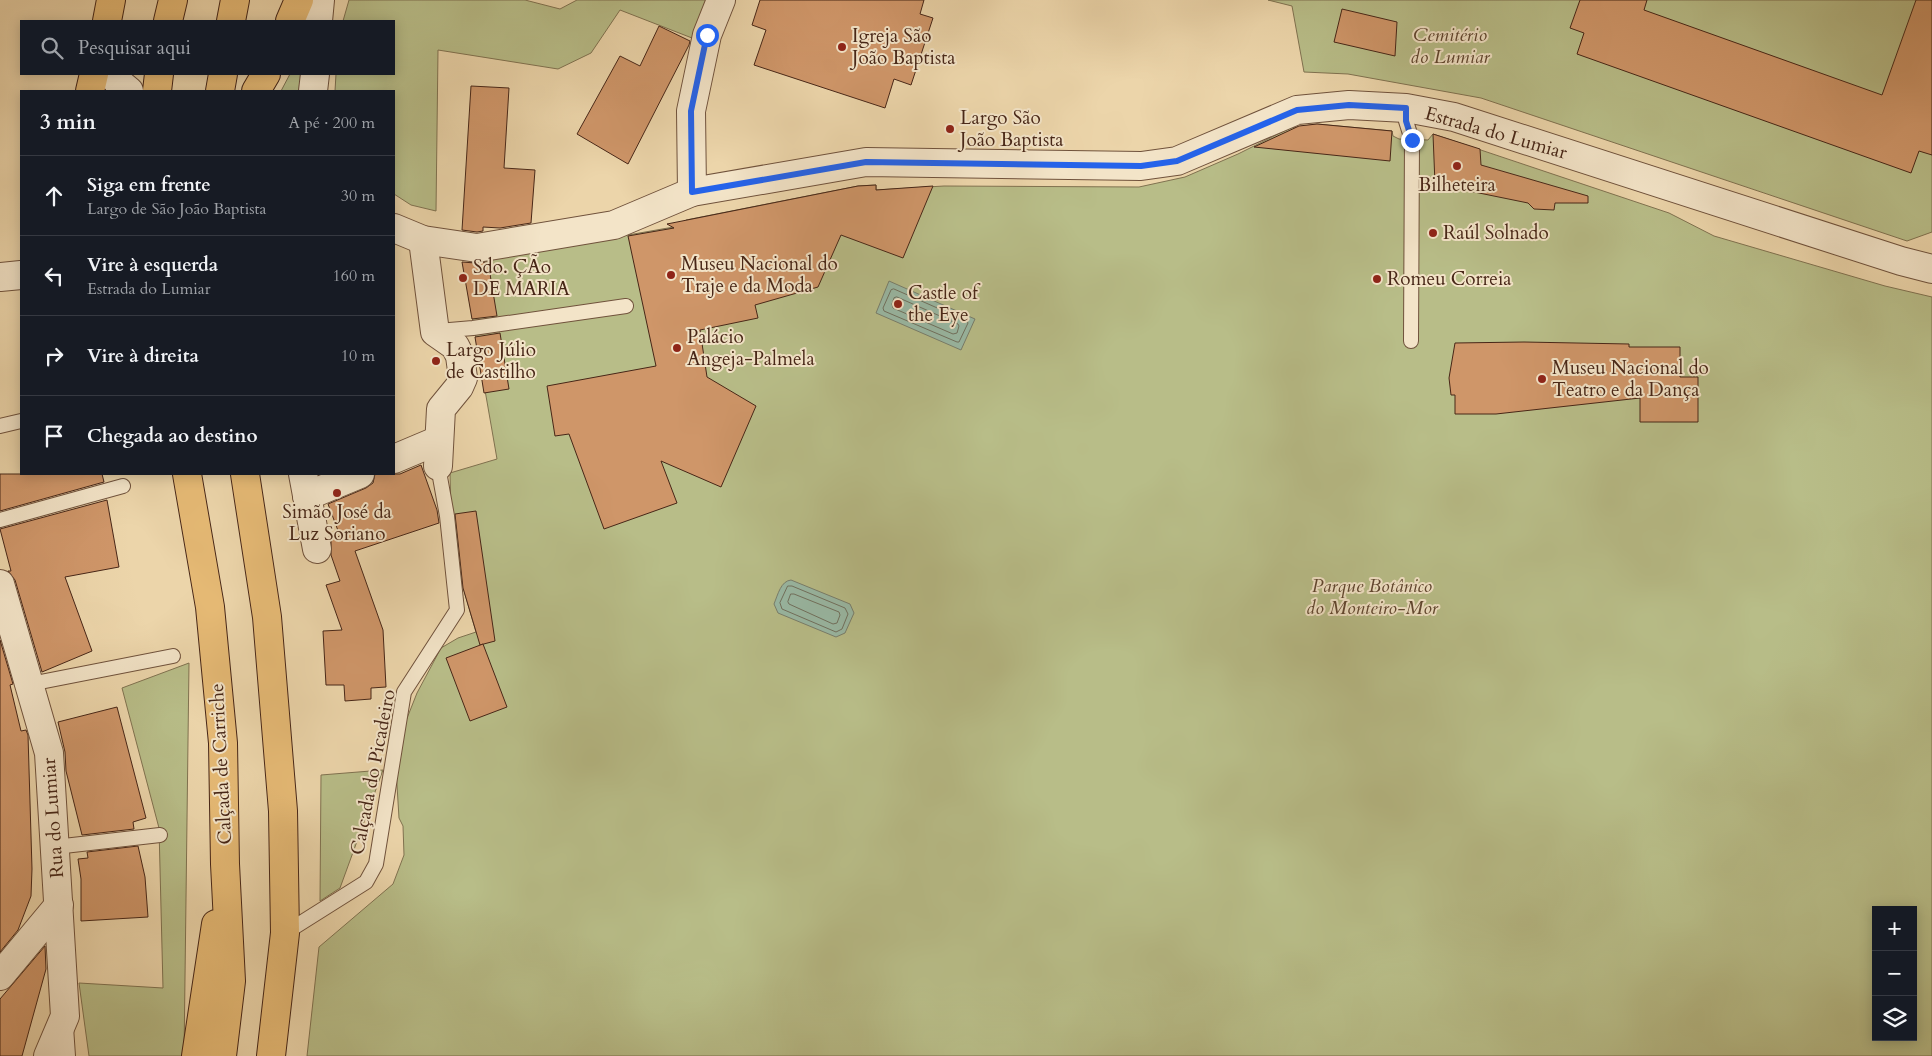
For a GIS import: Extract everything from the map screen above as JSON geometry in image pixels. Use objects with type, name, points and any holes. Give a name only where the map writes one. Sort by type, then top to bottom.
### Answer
[{"type":"highway","points":[[107,20],[111,0]]},
{"type":"highway","points":[[168,20],[173,0]]},
{"type":"highway","points":[[231,20],[235,0]]},
{"type":"highway","points":[[290,20],[299,0]]},
{"type":"highway","points":[[90,90],[94,75]]},
{"type":"highway","points":[[157,90],[159,75]]},
{"type":"highway","points":[[220,90],[222,75]]},
{"type":"highway","points":[[257,90],[265,75]]},
{"type":"highway","name":"Calçada de Carriche","points":[[187,475],[211,617],[223,742],[225,864],[231,981],[222,1056]]},
{"type":"highway","points":[[245,475],[268,627],[283,812],[284,933],[271,1056]]},
{"type":"highway","points":[[196,1056],[225,864]]},
{"type":"street","points":[[318,20],[320,0]]},
{"type":"street","points":[[692,192],[691,111],[707,35],[721,0]]},
{"type":"street","points":[[113,75],[128,90]]},
{"type":"street","points":[[313,90],[315,75]]},
{"type":"street","name":"Estrada do Lumiar","points":[[395,228],[423,240],[477,248],[614,225],[692,192],[866,162],[1141,166],[1177,161],[1297,110],[1349,105],[1406,108],[1454,117],[1892,258],[1932,268]]},
{"type":"street","points":[[395,459],[438,453],[441,409],[459,387],[463,378],[460,356],[455,346],[435,332],[423,240]]},
{"type":"street","points":[[0,277],[20,275]]},
{"type":"street","points":[[317,549],[305,485],[355,475]]},
{"type":"street","name":"Rua do Lumiar","points":[[0,584],[49,753],[65,1016],[48,1056]]},
{"type":"street","points":[[0,976],[59,905]]},
{"type":"lane","points":[[1406,108],[1406,121],[1412,140],[1411,341]]},
{"type":"lane","points":[[435,332],[626,306]]},
{"type":"lane","points":[[0,426],[20,421]]},
{"type":"lane","name":"Calçada do Picadeiro","points":[[284,933],[366,882],[376,864],[404,692],[457,610],[438,453]]},
{"type":"lane","points":[[0,520],[123,486]]},
{"type":"lane","points":[[30,684],[172,656]]},
{"type":"lane","points":[[55,848],[160,835]]},
{"type":"lane","points":[[65,1016],[68,1056]]},
{"type":"green space","points":[[349,0],[525,0],[560,9],[577,0],[710,0],[692,38],[620,10],[591,53],[558,69],[438,50],[436,211],[411,205],[395,195],[395,90],[335,90],[336,75],[395,75],[395,20],[343,20]]},
{"type":"green space","name":"Cemitério do Lumiar","points":[[1268,0],[1932,0],[1932,232],[1907,241],[1481,98],[1348,74],[1304,72],[1292,6]]},
{"type":"green space","points":[[289,75],[302,75],[302,90],[282,90]]},
{"type":"green space","name":"Parque Botânico do Monteiro-Mor","points":[[1317,124],[1392,131],[1393,136],[1399,139],[1428,140],[1433,134],[1669,213],[1714,236],[1885,286],[1932,297],[1932,1056],[307,1056],[319,947],[393,884],[404,855],[403,826],[399,818],[396,769],[398,741],[417,693],[441,648],[458,638],[476,632],[462,584],[451,514],[450,473],[497,459],[463,264],[685,225],[686,220],[858,186],[876,185],[876,190],[944,186],[1139,187],[1185,177],[1238,154],[1290,128]]},
{"type":"green space","points":[[189,663],[184,1056],[89,1056],[79,983],[163,988],[159,828],[122,688]]},
{"type":"green space","points":[[383,770],[340,888],[320,901],[321,775]]},
{"type":"water","points":[[889,281],[975,319],[961,350],[876,313]]},
{"type":"water","points":[[791,580],[850,604],[854,613],[845,633],[836,637],[778,613],[774,604],[777,596],[782,585]]},
{"type":"building","name":"Igreja São João Baptista","points":[[760,0],[924,0],[920,14],[933,18],[911,85],[894,79],[885,108],[754,65],[766,30],[752,25]]},
{"type":"building","points":[[1580,0],[1647,0],[1644,10],[1882,95],[1916,0],[1932,0],[1932,155],[1919,151],[1911,173],[1577,54],[1584,33],[1570,28]]},
{"type":"building","points":[[1342,9],[1397,22],[1395,56],[1334,42]]},
{"type":"building","points":[[659,26],[690,41],[628,164],[577,134],[620,56],[640,66]]},
{"type":"building","points":[[471,86],[509,88],[504,168],[535,170],[531,223],[500,228],[483,227],[483,231],[477,232],[462,230]]},
{"type":"building","points":[[1317,124],[1392,131],[1390,161],[1254,147],[1299,126]]},
{"type":"building","points":[[1433,134],[1480,149],[1481,165],[1588,196],[1588,203],[1555,203],[1554,210],[1534,209],[1528,203],[1435,184]]},
{"type":"building","name":"Palácio Angeja-Palmela","points":[[876,185],[876,190],[933,186],[903,258],[841,235],[818,287],[755,305],[758,318],[700,330],[707,377],[756,406],[721,487],[661,461],[677,503],[604,529],[569,434],[555,436],[547,386],[656,366],[628,236],[674,228],[667,224],[858,186]]},
{"type":"building","points":[[462,262],[488,262],[497,316],[472,319]]},
{"type":"building","points":[[500,333],[509,389],[484,393],[475,337]]},
{"type":"building","points":[[1455,343],[1629,344],[1629,347],[1680,347],[1680,377],[1698,377],[1698,422],[1640,422],[1640,398],[1496,414],[1455,414],[1455,395],[1451,395],[1449,378]]},
{"type":"building","points":[[421,465],[437,510],[439,523],[355,551],[383,630],[386,687],[371,688],[371,699],[345,701],[344,685],[326,685],[323,631],[342,630],[326,585],[340,581],[331,555],[331,539],[340,536],[328,504],[366,488],[373,483],[375,475],[400,474]]},
{"type":"building","points":[[0,474],[102,475],[104,482],[0,511]]},
{"type":"building","points":[[107,500],[119,567],[65,577],[92,651],[42,672],[15,580],[8,571],[11,571],[0,529]]},
{"type":"building","points":[[476,511],[495,641],[480,645],[463,588],[455,514]]},
{"type":"building","points":[[0,640],[13,684],[10,685],[21,731],[26,730],[28,735],[32,869],[31,896],[18,930],[0,952]]},
{"type":"building","points":[[483,644],[507,707],[470,721],[446,658]]},
{"type":"building","points":[[117,707],[146,818],[133,822],[134,829],[82,835],[66,771],[65,752],[58,722]]},
{"type":"building","points":[[138,846],[145,877],[148,917],[81,921],[81,879],[78,859],[88,858],[87,852]]},
{"type":"building","points":[[45,946],[46,969],[22,1056],[0,1056],[0,999]]},
{"type":"place","name":"Igreja São João Baptista","points":[[842,47]]},
{"type":"place","name":"Largo São João Baptista","points":[[950,129]]},
{"type":"place","name":"Bilheteira","points":[[1457,166]]},
{"type":"place","name":"Raúl Solnado","points":[[1433,233]]},
{"type":"place","name":"Museu Nacional do Traje e da Moda","points":[[671,275]]},
{"type":"place","name":"Sdo. ÇÃo DE MARIA","points":[[463,278]]},
{"type":"place","name":"Romeu Correia","points":[[1377,279]]},
{"type":"place","name":"Castle of the Eye","points":[[898,304]]},
{"type":"place","name":"Palácio Angeja-Palmela","points":[[677,348]]},
{"type":"place","name":"Largo Júlio de Castilho","points":[[436,361]]},
{"type":"place","name":"Museu Nacional do Teatro e da Dança","points":[[1542,379]]},
{"type":"place","name":"Simão José da Luz Soriano","points":[[337,493]]},
{"type":"route","points":[[707,35],[691,111],[692,192],[866,162],[1141,166],[1177,161],[1297,110],[1349,105],[1406,108],[1406,121],[1412,140]]}]
